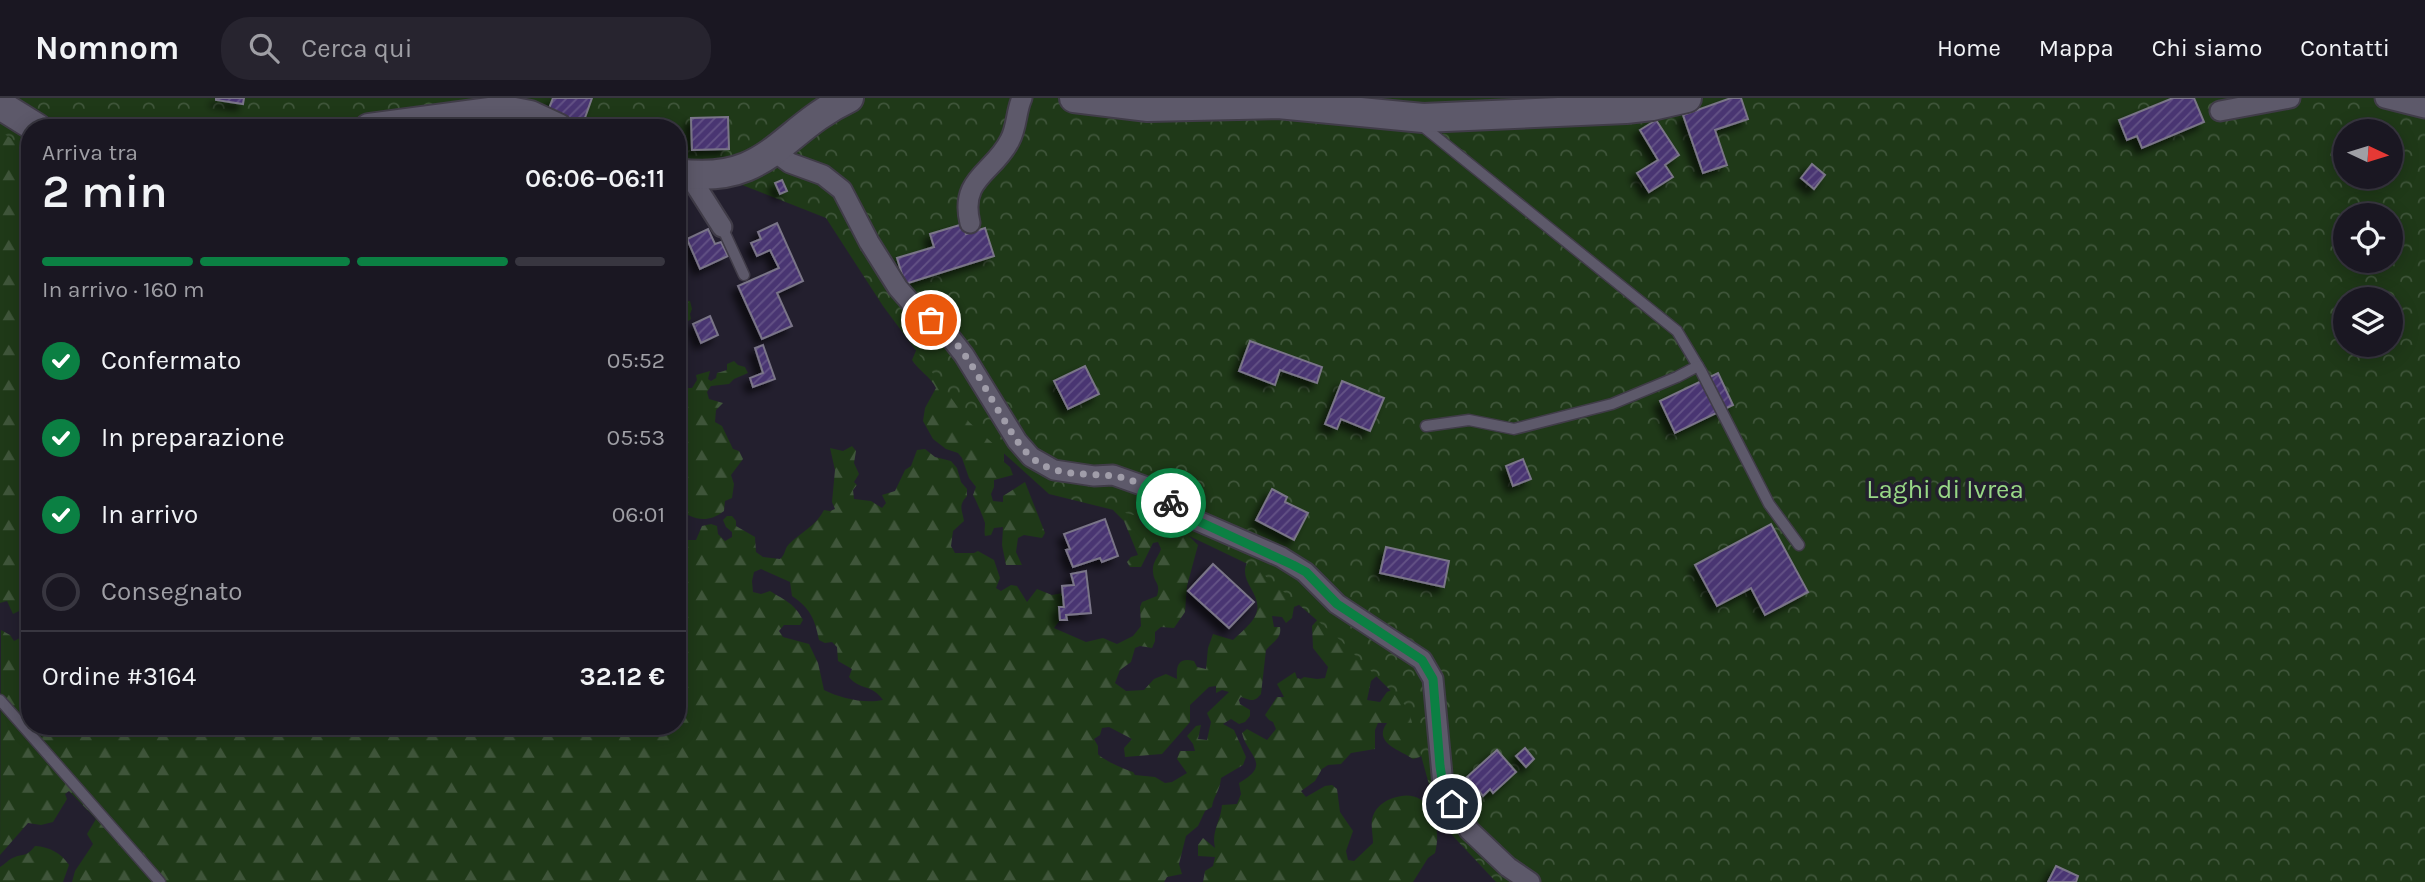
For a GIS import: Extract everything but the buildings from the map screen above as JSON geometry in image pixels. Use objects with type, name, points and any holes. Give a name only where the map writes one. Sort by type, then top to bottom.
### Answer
[{"type":"main road","points":[[686,174],[713,176],[746,169],[775,152],[819,117],[849,98]]},
{"type":"main road","points":[[1074,98],[1148,107],[1278,104],[1407,113],[1626,109],[1687,98]]},
{"type":"main road","points":[[0,105],[23,119]]},
{"type":"main road","points":[[436,119],[504,110],[539,119]]},
{"type":"street","points":[[970,223],[966,208],[969,194],[976,179],[1011,139],[1022,98]]},
{"type":"street","points":[[2220,111],[2290,98]]},
{"type":"street","points":[[2385,98],[2425,108]]},
{"type":"street","points":[[775,152],[790,163],[823,175],[842,190],[869,242],[898,288],[919,312],[943,328],[964,355],[1017,441],[1031,457],[1054,470],[1094,476],[1113,475],[1147,487],[1198,521],[1281,557],[1306,572],[1337,604],[1422,660],[1433,679],[1443,785],[1469,830],[1508,867],[1530,882]]},
{"type":"street","points":[[686,178],[722,227]]},
{"type":"lane","points":[[1407,113],[1676,331],[1698,366],[1769,505],[1799,545]]},
{"type":"lane","points":[[722,227],[744,275]]},
{"type":"lane","points":[[1426,426],[1469,420],[1514,429],[1612,404],[1698,366]]},
{"type":"lane","points":[[0,700],[21,724]]},
{"type":"lane","points":[[31,735],[160,882]]},
{"type":"green space","name":"Laghi di Ivrea","points":[[0,98],[2425,98],[2425,882],[1496,882],[1439,821],[1408,708],[1340,640],[1256,568],[1158,521],[1049,494],[969,422],[883,306],[826,218],[737,183],[686,176],[686,119],[21,119],[21,145],[0,131]]},
{"type":"green space","points":[[0,111],[21,124],[21,610],[13,614],[7,601],[0,603]]},
{"type":"green space","points":[[686,301],[690,301],[691,319],[686,323]]},
{"type":"green space","points":[[918,346],[1004,440],[1004,462],[1013,475],[994,480],[991,494],[993,501],[1003,502],[1003,496],[1025,482],[1045,533],[1042,538],[1024,535],[1018,538],[1016,552],[1022,565],[1006,565],[1002,545],[1003,527],[994,528],[991,535],[985,536],[985,523],[973,495],[976,487],[969,478],[962,458],[933,439],[923,421],[925,408],[936,388],[912,360]]},
{"type":"green space","points":[[734,361],[745,367],[748,373],[729,384],[711,386],[707,392],[709,399],[723,403],[716,410],[715,422],[722,426],[733,449],[739,451],[743,459],[731,475],[734,484],[732,498],[725,501],[724,511],[712,518],[694,518],[686,513],[686,388],[692,388],[697,380],[696,375],[710,371],[708,379],[711,381],[716,378],[717,373],[727,370],[727,364]]},
{"type":"green space","points":[[852,446],[856,451],[854,463],[859,474],[854,482],[857,485],[853,490],[854,499],[871,501],[882,508],[886,503],[882,495],[895,491],[905,470],[911,466],[917,450],[925,449],[935,457],[951,461],[967,489],[962,505],[964,521],[953,531],[951,546],[955,553],[978,551],[994,560],[1000,578],[996,588],[1001,591],[1011,585],[1017,586],[1027,602],[1037,589],[1052,595],[1063,593],[1064,607],[1059,607],[1060,620],[1054,628],[1086,642],[1103,638],[1117,644],[1133,636],[1141,626],[1142,602],[1157,596],[1158,585],[1153,569],[1161,549],[1158,542],[1153,543],[1141,567],[1130,567],[1127,562],[1138,555],[1124,521],[1113,510],[1116,502],[1136,511],[1141,523],[1147,528],[1152,517],[1158,521],[1158,528],[1161,530],[1166,528],[1168,522],[1187,534],[1198,545],[1187,586],[1185,612],[1174,628],[1161,627],[1155,632],[1152,648],[1135,648],[1131,662],[1120,670],[1115,683],[1126,691],[1144,690],[1154,679],[1166,674],[1177,679],[1179,664],[1184,660],[1194,661],[1197,667],[1206,669],[1208,648],[1213,634],[1233,640],[1249,625],[1257,607],[1245,575],[1248,561],[1301,604],[1294,607],[1292,618],[1286,623],[1282,617],[1272,616],[1274,627],[1280,627],[1280,634],[1266,650],[1261,694],[1254,700],[1241,697],[1239,700],[1240,704],[1250,710],[1250,716],[1239,724],[1231,719],[1223,724],[1234,730],[1246,757],[1243,765],[1221,778],[1212,807],[1205,811],[1198,826],[1186,836],[1179,864],[1182,874],[1167,877],[1164,882],[72,882],[75,871],[93,844],[87,834],[96,819],[69,791],[65,794],[67,799],[53,822],[41,825],[28,823],[0,855],[1,630],[14,641],[21,638],[21,735],[686,735],[686,540],[696,540],[702,526],[711,524],[717,526],[718,534],[725,541],[732,537],[732,532],[723,520],[732,516],[736,526],[755,537],[756,552],[763,557],[780,559],[789,544],[813,525],[824,510],[835,509],[832,502],[835,470],[830,448],[843,451]],"holes":[[[761,569],[790,582],[792,596],[811,615],[819,640],[832,642],[837,647],[838,661],[852,669],[849,677],[857,684],[874,691],[883,700],[852,700],[824,690],[818,663],[809,644],[783,637],[779,631],[784,625],[800,625],[803,620],[800,614],[770,591],[761,594],[753,592],[754,572]],[[1216,686],[1216,693],[1222,690],[1229,692],[1207,713],[1211,722],[1207,740],[1198,739],[1201,725],[1196,726],[1187,736],[1195,751],[1180,751],[1177,759],[1187,773],[1172,782],[1165,783],[1155,777],[1135,775],[1098,754],[1094,739],[1100,735],[1102,728],[1109,727],[1132,739],[1124,748],[1125,757],[1162,754],[1190,722],[1190,705],[1209,687]]]},
{"type":"green space","points":[[1319,618],[1379,674],[1371,681],[1367,700],[1380,702],[1387,692],[1401,686],[1427,747],[1420,757],[1413,759],[1385,741],[1383,730],[1387,723],[1378,723],[1375,730],[1375,749],[1351,753],[1341,764],[1328,765],[1322,769],[1315,781],[1301,791],[1306,797],[1325,786],[1332,785],[1337,789],[1340,812],[1353,831],[1346,851],[1348,860],[1354,861],[1373,843],[1372,819],[1378,807],[1390,799],[1405,795],[1424,802],[1435,819],[1435,853],[1428,858],[1413,882],[1203,882],[1205,871],[1213,866],[1215,857],[1198,856],[1198,845],[1203,838],[1215,848],[1214,836],[1222,805],[1237,804],[1241,794],[1239,783],[1255,770],[1255,760],[1242,733],[1247,729],[1267,740],[1276,729],[1265,715],[1277,697],[1284,697],[1277,684],[1295,672],[1297,678],[1301,679],[1325,678],[1328,667],[1313,648],[1312,626]]},
{"type":"green space","points":[[35,846],[55,851],[66,861],[69,865],[63,882],[0,882],[0,867],[13,858],[28,853]]},
{"type":"way so far","points":[[931,320],[943,328],[964,355],[1017,441],[1031,457],[1054,470],[1094,476],[1113,475],[1128,479],[1147,487],[1171,503]]},
{"type":"route","points":[[1171,503],[1198,521],[1281,557],[1306,572],[1337,604],[1422,660],[1433,679],[1440,766],[1443,785],[1452,804]]}]
